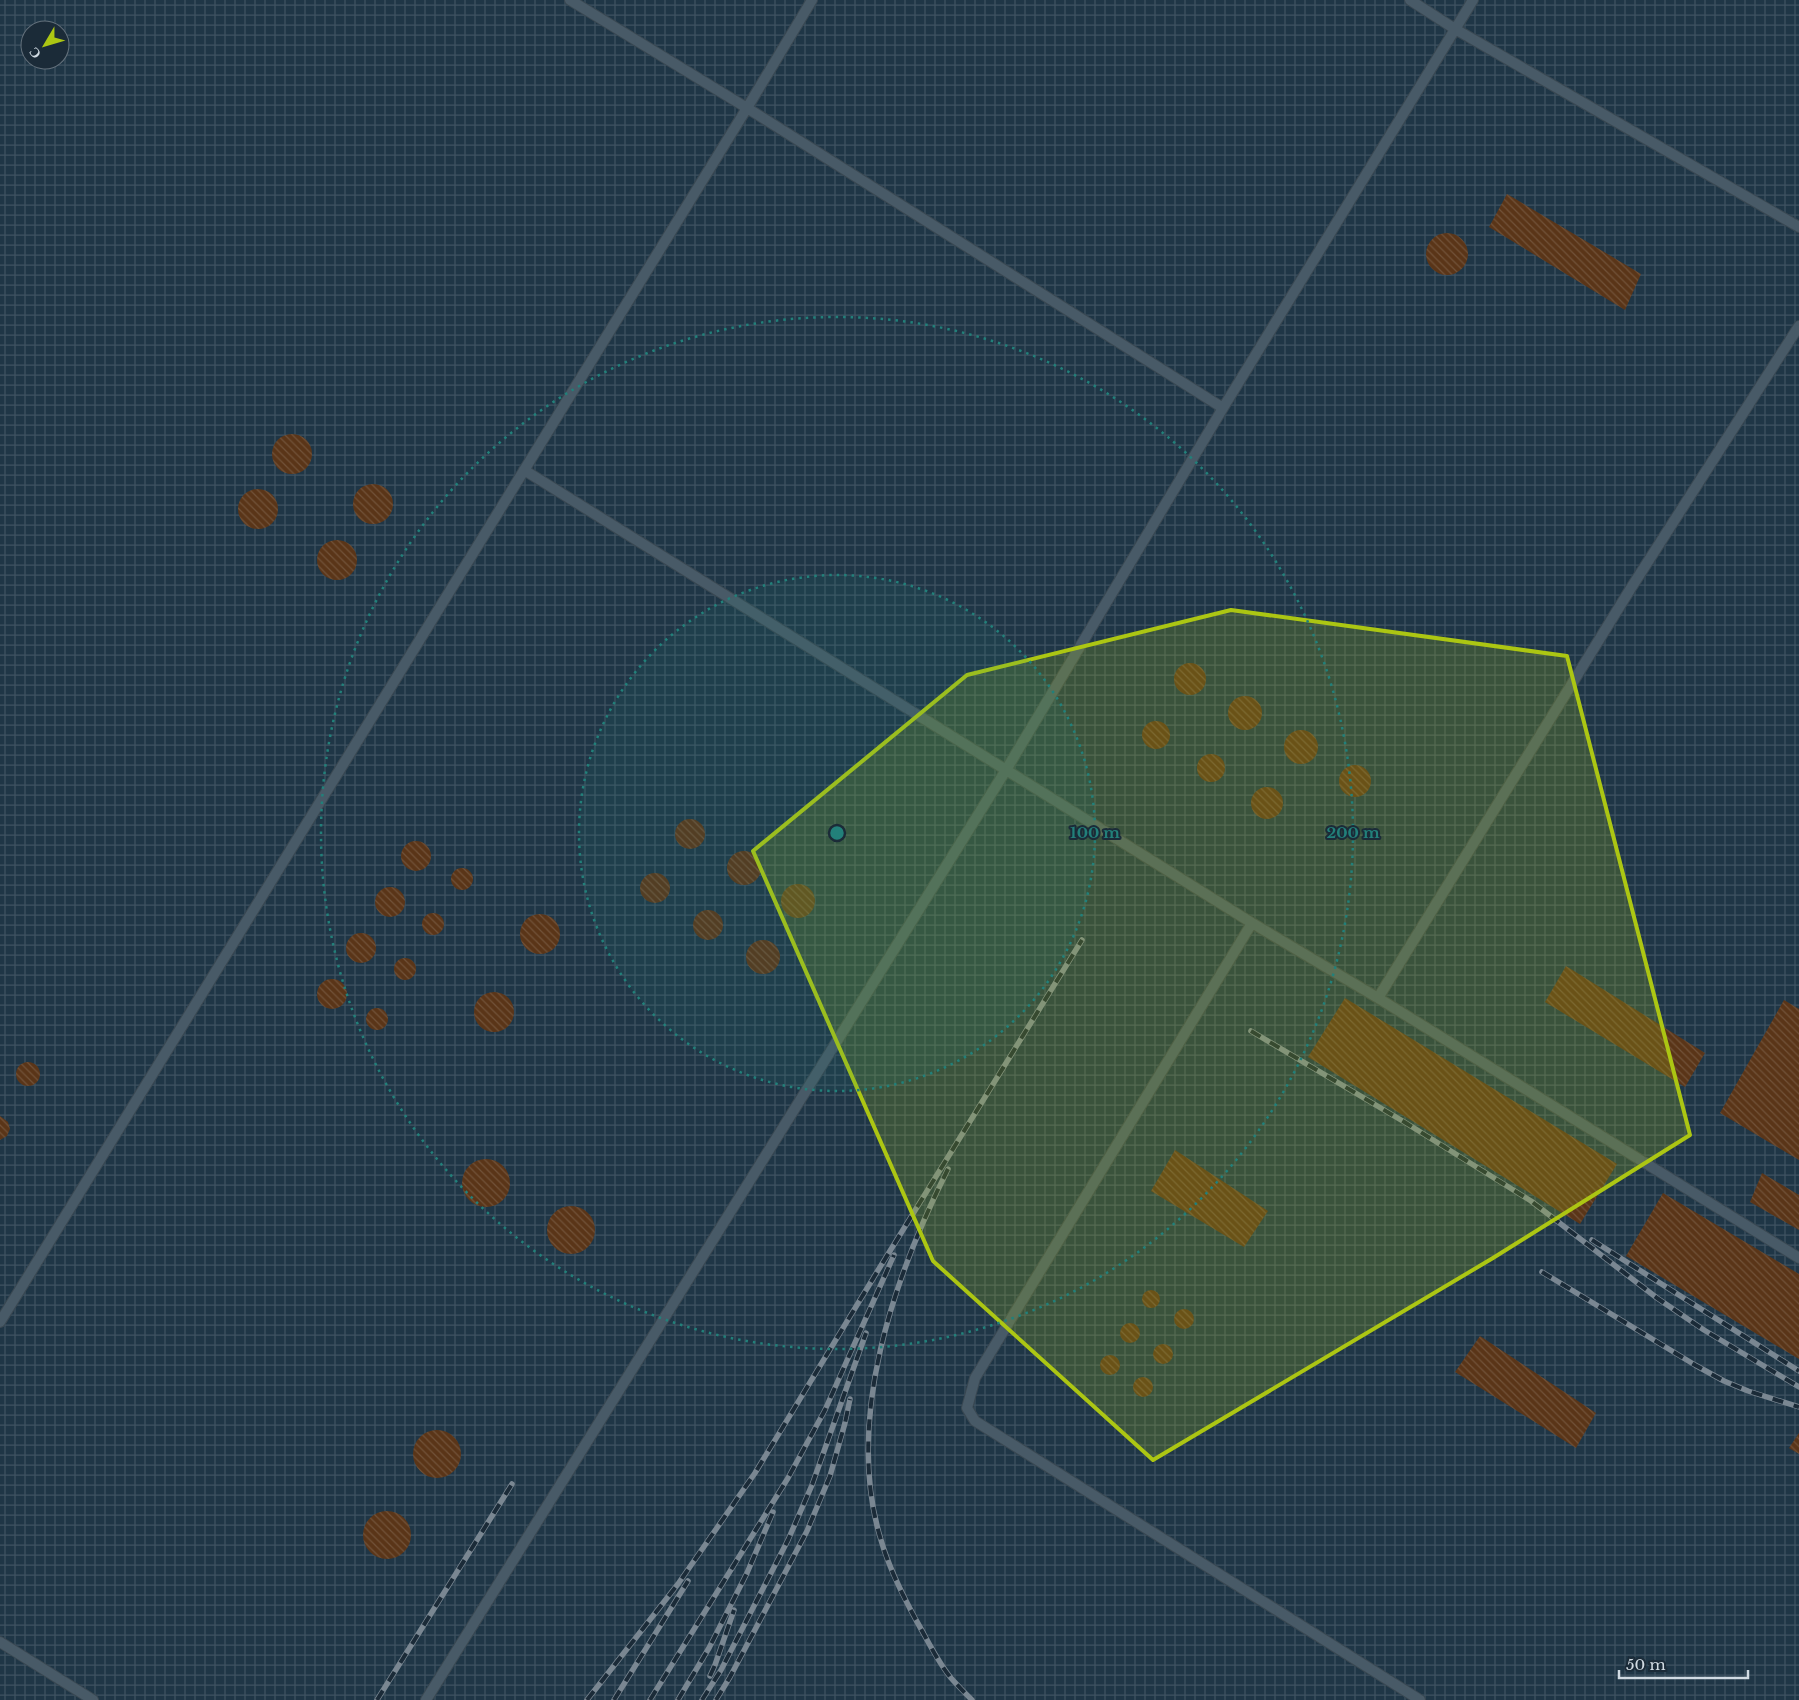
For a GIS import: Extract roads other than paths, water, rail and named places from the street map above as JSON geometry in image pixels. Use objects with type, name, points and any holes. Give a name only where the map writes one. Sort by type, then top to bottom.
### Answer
[{"type":"lane","points":[[570,0],[747,108],[1223,408]]},
{"type":"lane","points":[[0,1322],[812,0]]},
{"type":"lane","points":[[1410,0],[1455,28],[1799,226]]},
{"type":"lane","points":[[426,1700],[1006,770],[1223,408],[1473,0]]},
{"type":"lane","points":[[1378,998],[1636,580],[1799,326]]},
{"type":"lane","points":[[524,470],[1252,923],[1378,998],[1799,1258]]},
{"type":"lane","points":[[1252,923],[975,1378],[967,1408],[975,1421],[1420,1700]]},
{"type":"lane","points":[[0,1642],[93,1700]]},
{"type":"railway","points":[[587,1700],[678,1584],[755,1473],[1082,940]]},
{"type":"railway","points":[[1251,1031],[1406,1123],[1531,1201],[1657,1298],[1704,1330],[1799,1387]]},
{"type":"railway","points":[[948,1169],[928,1211],[893,1302],[880,1350],[872,1398],[868,1447],[871,1494],[881,1540],[892,1571],[937,1657],[951,1678],[972,1700]]},
{"type":"railway","points":[[1592,1240],[1799,1371]]},
{"type":"railway","points":[[650,1700],[788,1478],[825,1410],[894,1255]]},
{"type":"railway","points":[[1542,1272],[1724,1381],[1748,1391],[1799,1407]]},
{"type":"railway","points":[[702,1700],[721,1670],[788,1540],[812,1485],[866,1333]]},
{"type":"railway","points":[[716,1700],[807,1531],[830,1476],[850,1399]]},
{"type":"railway","points":[[377,1700],[512,1484]]},
{"type":"railway","points":[[678,1700],[709,1648],[747,1573],[773,1512]]},
{"type":"railway","points":[[614,1700],[688,1581]]},
{"type":"railway","points":[[710,1676],[734,1610]]}]
